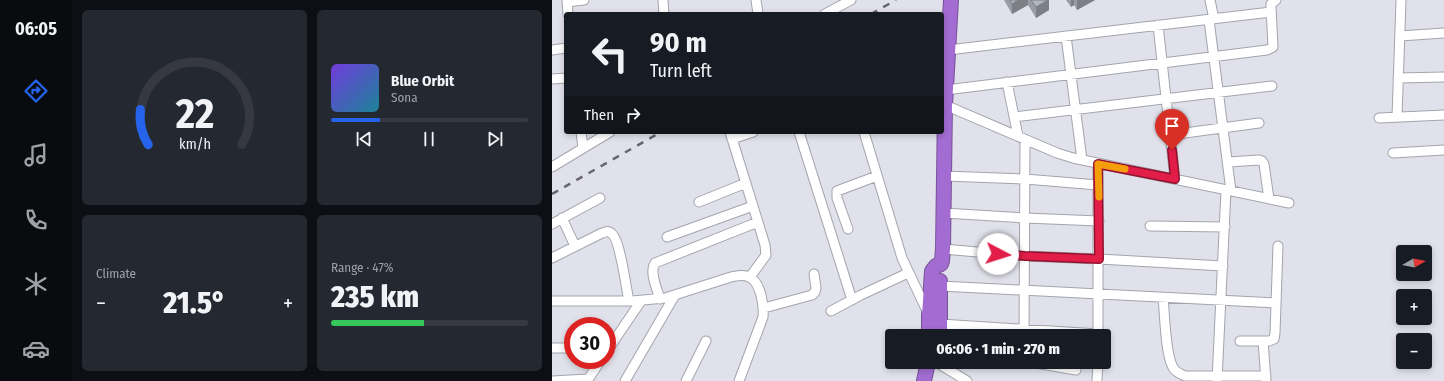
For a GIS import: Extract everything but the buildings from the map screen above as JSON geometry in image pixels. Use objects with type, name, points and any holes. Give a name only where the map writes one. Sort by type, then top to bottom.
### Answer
[{"type":"highway","points":[[936,325],[932,275],[936,266],[941,264],[943,249],[945,105],[948,50],[945,22],[951,0]]},
{"type":"highway","points":[[936,266],[940,271],[936,325]]},
{"type":"highway","points":[[924,381],[931,369]]},
{"type":"highway","points":[[933,381],[934,369]]},
{"type":"street","points":[[568,12],[567,1],[584,0]]},
{"type":"street","points":[[663,0],[664,12]]},
{"type":"street","points":[[756,0],[758,12]]},
{"type":"street","points":[[829,12],[851,0]]},
{"type":"street","points":[[1210,0],[1214,56],[1228,162],[1229,190],[1224,227],[1218,378]]},
{"type":"street","points":[[1397,117],[1401,0]]},
{"type":"street","points":[[946,90],[1266,50],[1272,47],[1272,4],[1212,19],[948,50]]},
{"type":"street","points":[[1158,26],[1175,179]]},
{"type":"street","points":[[1400,36],[1444,33]]},
{"type":"street","points":[[1066,36],[1082,160]]},
{"type":"street","points":[[552,50],[564,48]]},
{"type":"street","points":[[1398,78],[1444,76]]},
{"type":"street","points":[[552,79],[564,78]]},
{"type":"street","points":[[1007,82],[1014,117],[1021,138],[1025,179],[1024,329]]},
{"type":"street","points":[[1014,117],[1272,86]]},
{"type":"street","points":[[945,105],[1057,153],[1098,164],[1289,202]]},
{"type":"street","points":[[1379,118],[1444,115]]},
{"type":"street","points":[[1170,135],[1259,123]]},
{"type":"street","points":[[581,134],[583,148]]},
{"type":"street","points":[[552,167],[607,134]]},
{"type":"street","points":[[800,134],[852,300]]},
{"type":"street","points":[[865,134],[902,258],[908,273],[936,325],[975,329]]},
{"type":"street","points":[[731,135],[765,245],[766,255],[750,277]]},
{"type":"street","points":[[1393,153],[1444,150]]},
{"type":"street","points":[[1228,162],[1262,161],[1264,164],[1269,199]]},
{"type":"street","points":[[1098,164],[1098,329]]},
{"type":"street","points":[[848,229],[837,198],[837,191],[877,176]]},
{"type":"street","points":[[944,176],[1025,179],[1098,185]]},
{"type":"street","points":[[699,202],[746,183]]},
{"type":"street","points":[[552,224],[600,198]]},
{"type":"street","points":[[667,237],[753,206]]},
{"type":"street","points":[[944,213],[1099,221]]},
{"type":"street","points":[[562,218],[575,246]]},
{"type":"street","points":[[660,299],[653,272],[655,263],[758,222]]},
{"type":"street","points":[[1150,226],[1224,227]]},
{"type":"street","points":[[552,258],[608,231],[615,236],[619,248],[629,301]]},
{"type":"street","points":[[1240,341],[1269,341],[1274,338],[1278,246]]},
{"type":"street","points":[[943,249],[1025,256],[1223,266]]},
{"type":"street","points":[[831,311],[908,273]]},
{"type":"street","points":[[764,308],[815,292],[816,288],[814,274]]},
{"type":"street","points":[[552,301],[629,301],[660,299],[730,277],[741,275],[750,277],[759,288],[764,308],[763,317],[739,381]]},
{"type":"street","points":[[940,286],[1276,304]]},
{"type":"street","points":[[625,381],[675,295]]},
{"type":"street","points":[[1163,298],[1168,353],[1174,370],[1180,374],[1185,376],[1218,378],[1266,379],[1263,341]]},
{"type":"street","points":[[616,338],[641,300]]},
{"type":"street","points":[[686,381],[706,341]]},
{"type":"street","points":[[552,348],[564,348]]},
{"type":"street","points":[[552,381],[588,380],[595,369]]},
{"type":"street","points":[[947,369],[967,381]]},
{"type":"street","points":[[1070,369],[1076,370]]},
{"type":"street","points":[[1097,381],[1098,369]]},
{"type":"railway","points":[[875,12],[896,0]]},
{"type":"railway","points":[[552,194],[657,134]]},
{"type":"slow traffic","points":[[1099,197],[1098,164],[1125,169]]},
{"type":"route","points":[[998,254],[1099,259],[1098,164],[1175,179],[1172,150]]}]
